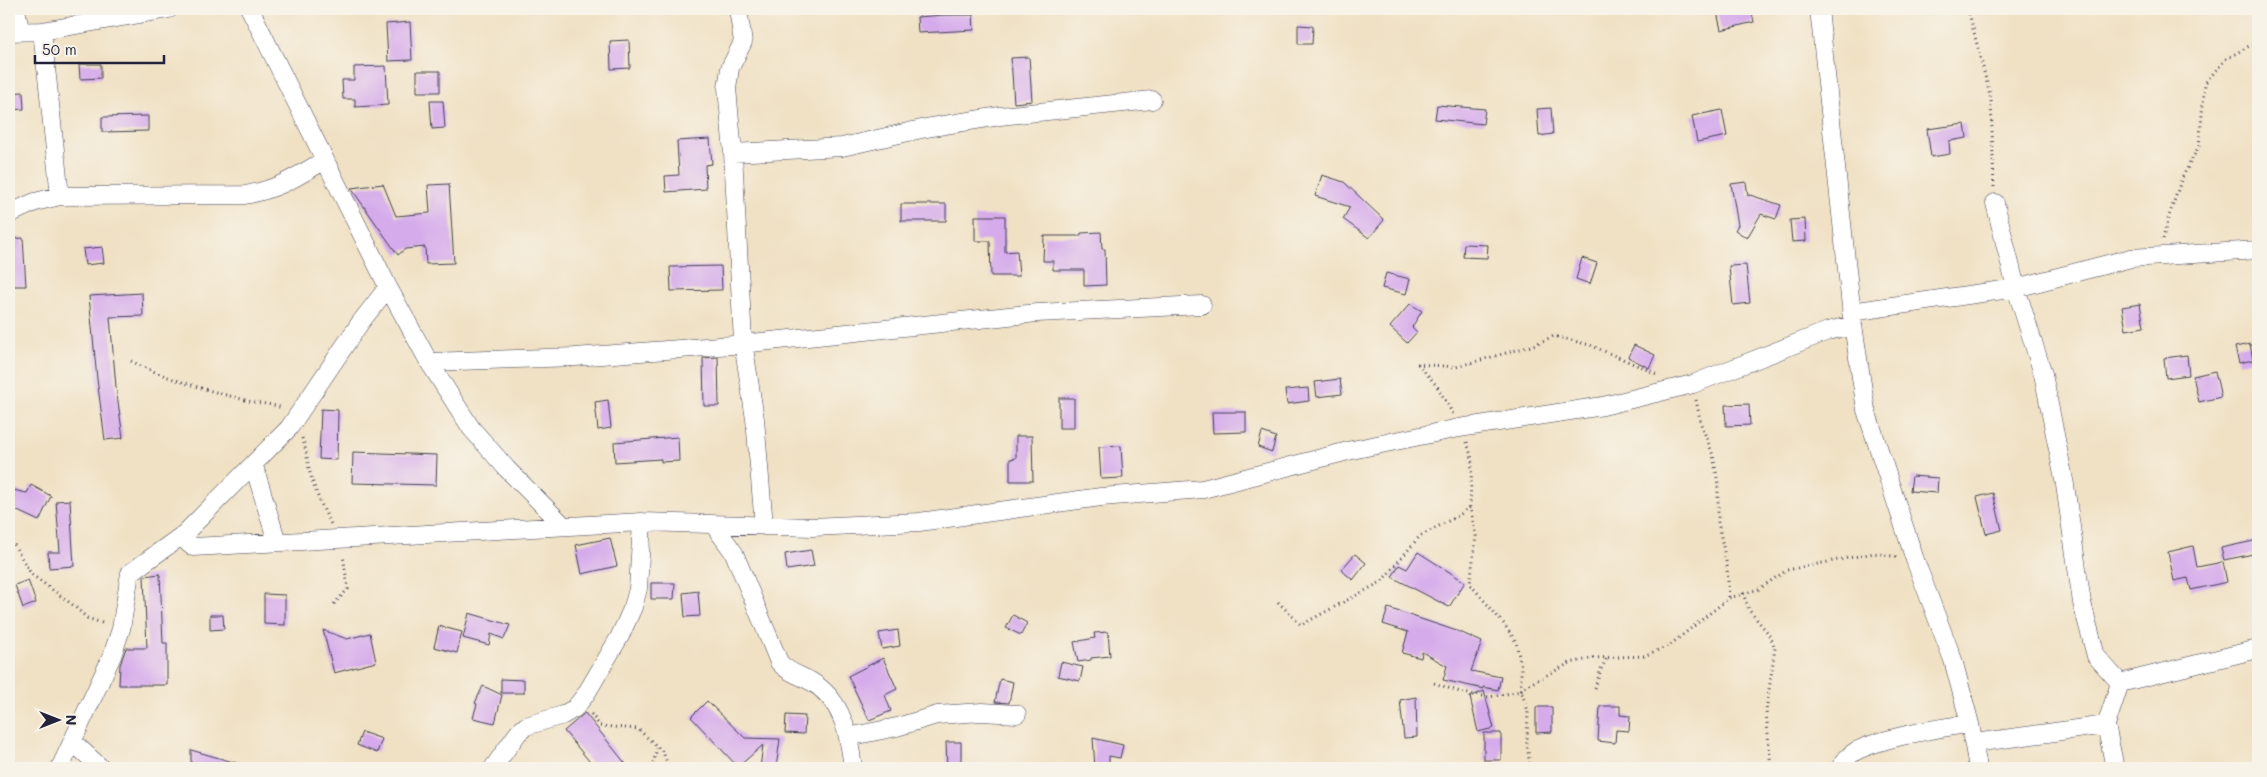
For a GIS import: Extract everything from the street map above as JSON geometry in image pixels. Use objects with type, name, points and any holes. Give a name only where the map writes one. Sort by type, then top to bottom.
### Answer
[{"type":"street","points":[[16,9],[14,31],[42,31],[169,9]]},
{"type":"street","points":[[250,9],[388,287],[429,362],[472,428],[506,469],[564,526]]},
{"type":"street","points":[[738,9],[743,42],[730,68],[727,88],[733,153],[743,342],[754,410],[764,526]]},
{"type":"street","points":[[1819,9],[1852,318],[1866,410],[1915,560],[1953,660],[1970,724],[1978,768]]},
{"type":"street","points":[[42,31],[60,196]]},
{"type":"street","points":[[733,153],[842,147],[926,128],[1000,116],[1152,100]]},
{"type":"street","points":[[9,214],[35,202],[60,196],[245,195],[276,188],[325,160]]},
{"type":"street","points":[[1995,203],[2016,288],[2043,374],[2065,484],[2082,603],[2096,656],[2120,683]]},
{"type":"street","points":[[184,534],[188,543],[194,547],[642,522],[812,527],[919,522],[1101,496],[1203,488],[1314,458],[1458,428],[1603,406],[1693,384],[1828,331],[1852,318],[2016,288],[2131,258],[2258,250]]},
{"type":"street","points":[[60,768],[74,743],[106,672],[120,629],[130,573],[184,534],[254,466],[294,422],[388,287]]},
{"type":"street","points":[[429,362],[575,357],[732,345],[743,342],[1046,312],[1202,305]]},
{"type":"street","points":[[254,466],[278,542]]},
{"type":"street","points":[[493,768],[518,733],[526,726],[563,715],[582,701],[620,636],[633,607],[638,590],[642,522]]},
{"type":"street","points":[[714,525],[734,553],[779,662],[789,672],[818,687],[832,700],[842,716],[848,737],[853,768]]},
{"type":"street","points":[[2120,683],[2258,648]]},
{"type":"street","points":[[2116,768],[2106,725],[2120,683]]},
{"type":"street","points":[[848,737],[897,727],[937,715],[982,712],[1017,714]]},
{"type":"street","points":[[1840,768],[1845,760],[1854,752],[1872,745],[1949,726],[1970,724]]},
{"type":"street","points":[[1974,743],[2106,725]]},
{"type":"street","points":[[74,743],[102,768]]},
{"type":"path","points":[[1968,9],[1991,99],[1995,203]]},
{"type":"path","points":[[2160,255],[2167,222],[2182,178],[2199,146],[2205,84],[2226,59],[2258,41]]},
{"type":"path","points":[[1530,768],[1527,743],[1528,711],[1521,691],[1521,666],[1516,642],[1504,624],[1470,584],[1476,536],[1470,507],[1472,460],[1467,442],[1458,428],[1450,406],[1417,364],[1456,366],[1531,346],[1554,336],[1590,345],[1663,377]]},
{"type":"path","points":[[131,360],[149,370],[178,380],[246,401],[272,404],[294,422],[306,449],[309,470],[317,498],[339,540],[348,589],[334,604]]},
{"type":"path","points":[[1693,384],[1701,424],[1713,455],[1718,483],[1718,522],[1727,566],[1729,598]]},
{"type":"path","points":[[1278,602],[1301,624],[1320,615],[1381,582],[1420,536],[1458,516],[1470,507]]},
{"type":"path","points":[[9,536],[31,574],[73,605],[87,618],[120,629]]},
{"type":"path","points":[[1434,683],[1463,693],[1489,697],[1521,691],[1524,687],[1570,663],[1644,656],[1670,645],[1729,598],[1759,589],[1787,570],[1874,553],[1915,560]]},
{"type":"path","points":[[1743,593],[1749,610],[1768,633],[1775,648],[1766,712],[1771,768]]},
{"type":"path","points":[[1595,688],[1607,658]]},
{"type":"path","points":[[582,701],[600,726],[638,728],[663,752],[669,768]]},
{"type":"path","points":[[652,768],[657,747]]},
{"type":"building","points":[[1733,9],[1751,9],[1754,22],[1721,30],[1717,12]]},
{"type":"building","points":[[973,15],[974,30],[918,33],[917,17]]},
{"type":"building","points":[[410,22],[412,60],[388,61],[386,24]]},
{"type":"building","points":[[1298,25],[1313,26],[1312,44],[1298,44]]},
{"type":"building","points":[[629,40],[630,68],[611,69],[610,41]]},
{"type":"building","points":[[1029,57],[1032,101],[1014,103],[1011,58]]},
{"type":"building","points":[[79,64],[101,64],[101,78],[80,79]]},
{"type":"building","points":[[386,66],[388,105],[355,107],[355,99],[343,99],[342,80],[354,80],[354,67]]},
{"type":"building","points":[[417,71],[440,71],[440,92],[417,92]]},
{"type":"building","points":[[23,92],[24,109],[9,110],[9,93]]},
{"type":"building","points":[[430,101],[443,101],[445,128],[432,129]]},
{"type":"building","points":[[1437,105],[1485,109],[1483,124],[1435,119]]},
{"type":"building","points":[[1551,108],[1553,134],[1539,136],[1537,109]]},
{"type":"building","points":[[1722,110],[1727,136],[1697,142],[1692,116]]},
{"type":"building","points":[[148,116],[148,131],[102,132],[102,117]]},
{"type":"building","points":[[1965,124],[1967,138],[1949,141],[1950,154],[1931,157],[1927,129]]},
{"type":"building","points":[[710,139],[712,164],[705,165],[706,189],[666,192],[665,176],[679,175],[677,141]]},
{"type":"building","points":[[1322,175],[1344,182],[1384,220],[1369,238],[1343,219],[1350,207],[1315,196]]},
{"type":"building","points":[[1746,182],[1748,196],[1781,205],[1776,219],[1761,214],[1747,238],[1735,230],[1738,225],[1731,184]]},
{"type":"building","points":[[383,184],[396,216],[430,213],[428,185],[449,184],[454,263],[426,264],[425,247],[405,249],[398,255],[351,188]]},
{"type":"building","points":[[901,204],[946,204],[946,221],[901,221]]},
{"type":"building","points":[[975,216],[1005,216],[1005,252],[1017,251],[1019,276],[991,276],[990,241],[975,241]]},
{"type":"building","points":[[1805,219],[1806,241],[1792,242],[1790,220]]},
{"type":"building","points":[[1101,232],[1102,249],[1105,249],[1106,285],[1084,286],[1084,270],[1053,270],[1053,261],[1043,261],[1044,236],[1081,236],[1081,233]]},
{"type":"building","points":[[23,238],[26,286],[9,286],[9,239]]},
{"type":"building","points":[[1464,244],[1488,245],[1487,258],[1463,257]]},
{"type":"building","points":[[102,247],[104,263],[85,265],[83,249]]},
{"type":"building","points":[[1582,258],[1597,263],[1590,284],[1576,279]]},
{"type":"building","points":[[1746,265],[1750,303],[1733,305],[1729,266]]},
{"type":"building","points":[[721,266],[722,290],[671,291],[670,267]]},
{"type":"building","points":[[1386,273],[1410,279],[1406,294],[1382,288]]},
{"type":"building","points":[[142,293],[143,316],[110,317],[116,387],[123,438],[105,440],[89,296]]},
{"type":"building","points":[[1410,304],[1422,311],[1412,327],[1417,332],[1407,343],[1390,327]]},
{"type":"building","points":[[2140,304],[2144,327],[2126,330],[2122,307]]},
{"type":"building","points":[[2250,344],[2253,360],[2239,363],[2235,347]]},
{"type":"building","points":[[1634,345],[1655,355],[1649,368],[1628,357]]},
{"type":"building","points":[[2187,355],[2189,375],[2166,378],[2164,358]]},
{"type":"building","points":[[718,357],[719,406],[704,406],[703,358]]},
{"type":"building","points":[[2215,371],[2221,397],[2199,402],[2193,376]]},
{"type":"building","points":[[1340,379],[1342,394],[1317,397],[1315,382]]},
{"type":"building","points":[[1308,388],[1309,401],[1287,404],[1285,390]]},
{"type":"building","points":[[1059,398],[1074,398],[1074,428],[1059,428]]},
{"type":"building","points":[[608,400],[611,428],[598,430],[595,402]]},
{"type":"building","points":[[1749,404],[1750,425],[1726,426],[1725,405]]},
{"type":"building","points":[[321,409],[338,410],[337,460],[319,459]]},
{"type":"building","points":[[1212,412],[1246,412],[1246,432],[1213,433]]},
{"type":"building","points":[[1262,432],[1276,437],[1272,452],[1258,447]]},
{"type":"building","points":[[1016,436],[1032,436],[1033,481],[1010,481],[1010,459],[1016,458]]},
{"type":"building","points":[[678,437],[679,461],[661,462],[661,459],[615,462],[614,442]]},
{"type":"building","points":[[1121,446],[1123,478],[1101,479],[1099,447]]},
{"type":"building","points":[[353,452],[437,455],[436,485],[352,483]]},
{"type":"building","points":[[1912,476],[1938,478],[1937,493],[1910,491]]},
{"type":"building","points":[[31,485],[51,496],[39,521],[9,507],[9,489],[27,493]]},
{"type":"building","points":[[1993,493],[2002,530],[1986,534],[1977,497]]},
{"type":"building","points":[[70,500],[74,566],[49,568],[48,552],[60,552],[56,501]]},
{"type":"building","points":[[610,538],[617,566],[582,574],[576,545]]},
{"type":"building","points":[[2258,540],[2258,553],[2224,560],[2221,548]]},
{"type":"building","points":[[2193,546],[2197,567],[2223,562],[2227,582],[2191,590],[2188,578],[2174,581],[2168,552]]},
{"type":"building","points":[[811,550],[814,566],[787,570],[785,554]]},
{"type":"building","points":[[1418,552],[1465,582],[1449,607],[1392,577],[1399,565],[1407,569]]},
{"type":"building","points":[[1355,554],[1366,563],[1353,580],[1341,570]]},
{"type":"building","points":[[160,574],[163,643],[167,643],[167,685],[119,685],[120,665],[126,648],[147,648],[144,576]]},
{"type":"building","points":[[28,580],[36,603],[23,608],[15,585]]},
{"type":"building","points":[[651,583],[675,583],[674,599],[651,599]]},
{"type":"building","points":[[698,591],[700,616],[685,617],[683,593]]},
{"type":"building","points":[[264,594],[285,595],[285,625],[264,624]]},
{"type":"building","points":[[1388,608],[1460,632],[1482,642],[1471,671],[1501,677],[1498,690],[1483,687],[1484,689],[1443,680],[1447,666],[1422,652],[1421,658],[1402,653],[1408,632],[1383,624]]},
{"type":"building","points":[[469,613],[510,625],[504,639],[491,634],[489,645],[463,638]]},
{"type":"building","points":[[210,615],[223,615],[224,629],[210,630]]},
{"type":"building","points":[[1013,615],[1027,623],[1021,635],[1006,628]]},
{"type":"building","points":[[439,626],[462,632],[457,653],[434,647]]},
{"type":"building","points":[[323,630],[347,639],[370,633],[376,662],[334,673]]},
{"type":"building","points":[[898,630],[900,646],[882,649],[879,633]]},
{"type":"building","points":[[1108,632],[1110,656],[1091,658],[1091,660],[1078,662],[1074,642],[1095,638],[1094,633]]},
{"type":"building","points":[[883,658],[897,689],[885,695],[891,711],[869,720],[848,676]]},
{"type":"building","points":[[1061,662],[1083,667],[1080,681],[1058,676]]},
{"type":"building","points":[[501,679],[524,680],[524,693],[501,693]]},
{"type":"building","points":[[1000,679],[1013,682],[1009,703],[995,702]]},
{"type":"building","points":[[483,686],[502,695],[495,723],[473,718],[477,704],[475,703]]},
{"type":"building","points":[[1484,691],[1494,728],[1478,732],[1470,697]]},
{"type":"building","points":[[1416,697],[1417,737],[1404,738],[1400,700]]},
{"type":"building","points":[[707,701],[745,738],[780,739],[776,768],[760,768],[763,745],[738,767],[691,717]]},
{"type":"building","points":[[1600,706],[1620,706],[1620,715],[1630,716],[1629,731],[1616,730],[1615,743],[1598,741]]},
{"type":"building","points":[[1536,707],[1552,707],[1552,732],[1536,733]]},
{"type":"building","points":[[585,713],[629,768],[595,768],[564,731]]},
{"type":"building","points":[[786,715],[805,716],[804,734],[785,733]]},
{"type":"building","points":[[362,732],[382,739],[377,753],[357,745]]},
{"type":"building","points":[[1484,733],[1501,733],[1501,760],[1484,760]]},
{"type":"building","points":[[1093,738],[1123,745],[1120,758],[1109,756],[1109,768],[1095,768]]},
{"type":"building","points":[[946,742],[961,742],[961,768],[947,768]]},
{"type":"building","points":[[191,750],[240,764],[239,768],[191,768]]}]
